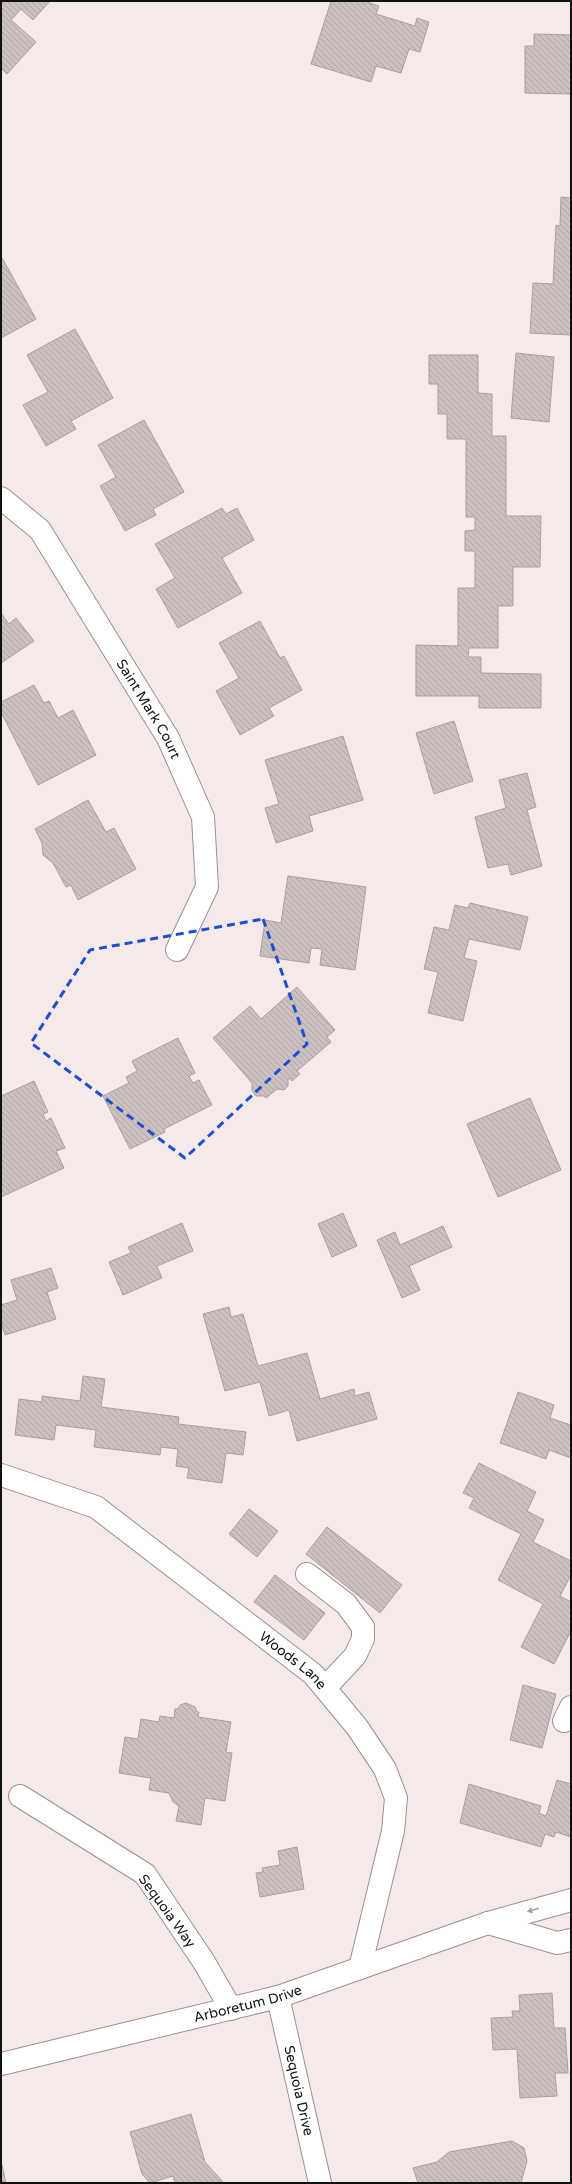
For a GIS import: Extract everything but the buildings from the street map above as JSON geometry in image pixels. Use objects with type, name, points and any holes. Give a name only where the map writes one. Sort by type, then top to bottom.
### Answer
[{"type":"street","name":"Saint Mark Court","points":[[1,498],[40,530],[168,738],[203,817],[207,887],[177,950]]},
{"type":"street","name":"Woods Lane","points":[[1,1474],[96,1507],[313,1674],[356,1726],[385,1769],[396,1798],[393,1831],[360,1968]]},
{"type":"street","points":[[307,1574],[346,1604],[363,1627],[363,1639],[355,1656],[325,1688]]},
{"type":"street","name":"Sequoia Way","points":[[20,1796],[145,1874],[204,1962],[231,2009]]},
{"type":"street","name":"Arboretum Drive","points":[[1,2064],[278,1997],[488,1923],[571,1900]]},
{"type":"street","points":[[488,1923],[557,1942],[571,1940]]},
{"type":"street","name":"Sequoia Drive","points":[[278,1997],[320,2183]]},
{"type":"highlighted area","points":[[263,919],[307,1044],[185,1158],[31,1043],[90,950]]}]
